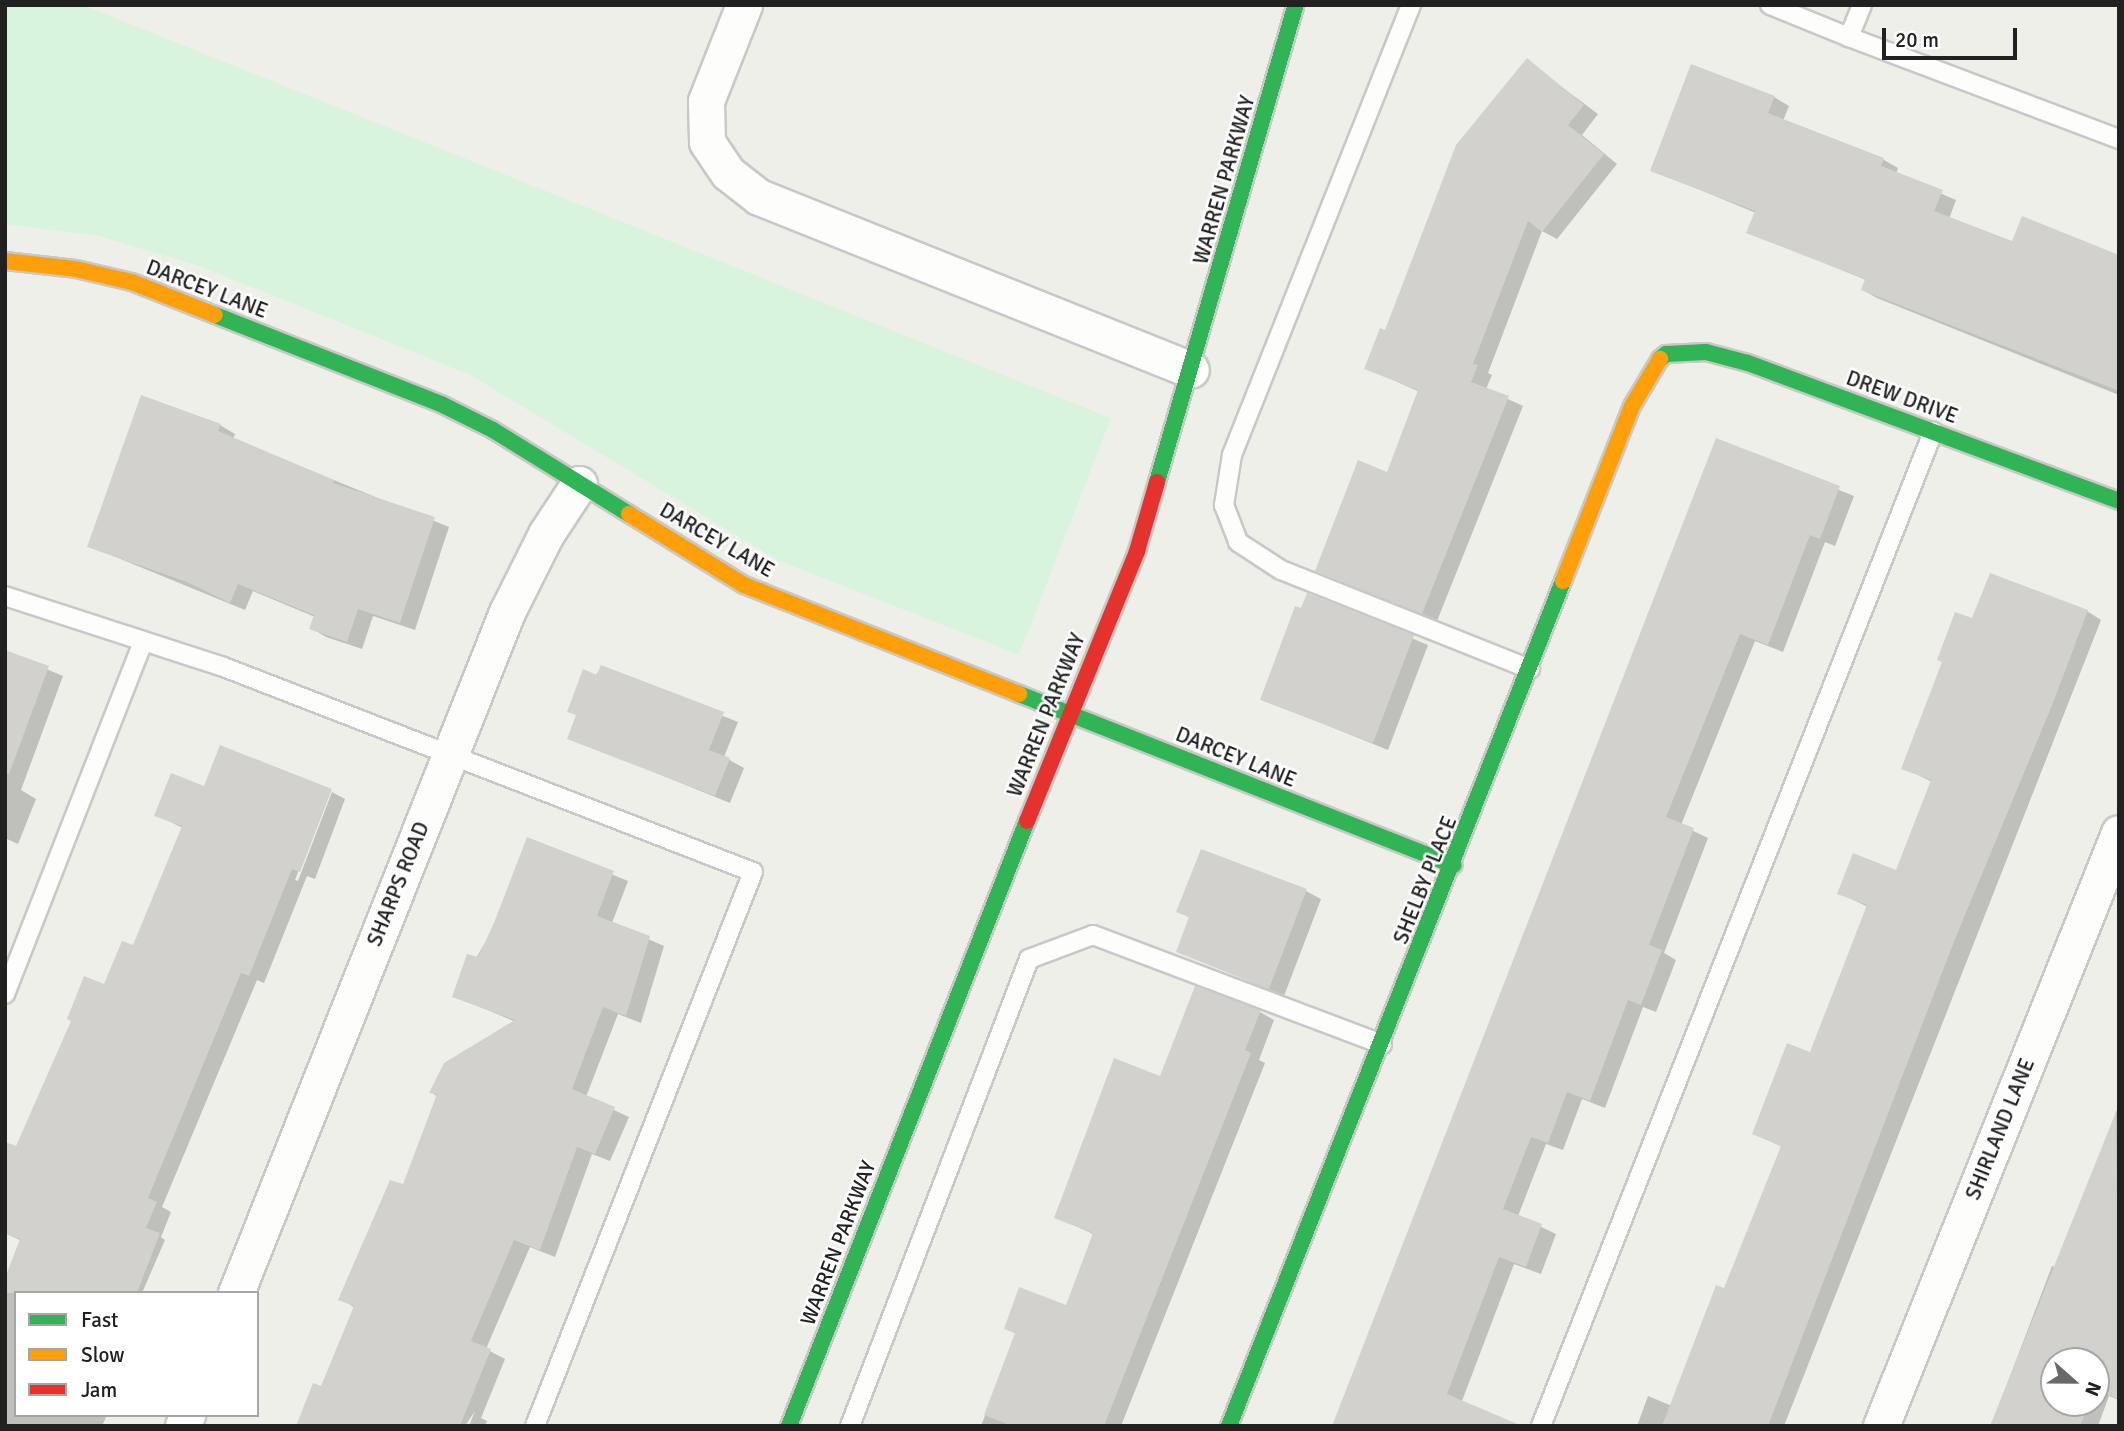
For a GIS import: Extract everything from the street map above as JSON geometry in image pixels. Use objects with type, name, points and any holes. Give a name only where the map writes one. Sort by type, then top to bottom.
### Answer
[{"type":"street","points":[[744,5],[706,101],[707,142],[728,173],[759,197],[1191,370]]},
{"type":"street","name":"WARREN PARKWAY","points":[[789,1426],[1069,713],[1137,551],[1296,5]]},
{"type":"street","name":"DARCEY LANE","points":[[5,261],[76,268],[172,297],[441,404],[493,430],[744,585],[1454,866]]},
{"type":"street","name":"DREW DRIVE","points":[[1666,354],[1706,352],[1748,363],[2119,501]]},
{"type":"street","name":"SHELBY PLACE","points":[[1229,1426],[1454,866],[1632,406],[1655,364],[1666,354]]},
{"type":"street","name":"SHARPS ROAD","points":[[237,1291],[525,572],[579,484]]},
{"type":"street","name":"SHIRLAND LANE","points":[[1881,1426],[2119,833]]},
{"type":"lane","points":[[1411,5],[1232,455],[1224,505],[1238,542],[1281,570],[1530,669]]},
{"type":"lane","points":[[1770,5],[2119,139]]},
{"type":"lane","points":[[1849,37],[1862,5]]},
{"type":"lane","points":[[1541,1426],[1797,786],[1933,432]]},
{"type":"lane","points":[[5,596],[143,641],[451,753],[753,872],[535,1426]]},
{"type":"lane","points":[[5,994],[143,641]]},
{"type":"lane","points":[[850,1426],[1030,959],[1093,935],[1382,1044]]},
{"type":"green space","points":[[5,5],[83,5],[1111,418],[1019,655],[777,560],[470,375],[199,266],[99,236],[5,224]]},
{"type":"building","points":[[1527,58],[1584,105],[1568,125],[1604,154],[1542,232],[1528,221],[1473,364],[1478,365],[1471,382],[1509,396],[1422,614],[1315,571],[1358,460],[1387,472],[1418,390],[1364,369],[1380,328],[1385,330],[1456,145]]},
{"type":"building","points":[[1691,64],[1775,96],[1768,113],[1884,158],[1881,166],[1943,190],[1934,211],[2012,241],[2022,216],[2119,255],[2119,391],[1861,290],[1865,279],[1746,233],[1755,211],[1650,171]]},
{"type":"building","points":[[141,395],[221,424],[218,431],[334,480],[333,483],[435,517],[400,623],[358,609],[347,642],[309,629],[314,615],[238,584],[230,603],[187,582],[87,547]]},
{"type":"building","points":[[1716,438],[1840,486],[1820,539],[1810,535],[1768,645],[1740,634],[1666,817],[1694,828],[1649,945],[1662,950],[1641,1005],[1628,1000],[1590,1101],[1567,1092],[1548,1143],[1531,1137],[1503,1209],[1542,1224],[1526,1267],[1499,1257],[1447,1394],[1522,1426],[1332,1426]]},
{"type":"building","points":[[1990,573],[2088,610],[2053,703],[1955,939],[1768,1426],[1662,1426],[1716,1285],[1724,1288],[1781,1146],[1752,1134],[1787,1043],[1810,1052],[1867,905],[1837,894],[1853,853],[1896,870],[1931,780],[1901,769],[1942,662],[1937,660],[1955,612],[1972,618]]},
{"type":"building","points":[[1307,593],[1414,635],[1373,743],[1260,700],[1295,606],[1301,608]]},
{"type":"building","points":[[5,650],[49,666],[9,774],[5,774]]},
{"type":"building","points":[[601,665],[724,712],[709,750],[730,758],[715,796],[567,739],[576,715],[567,712],[583,669],[597,675]]},
{"type":"building","points":[[220,745],[332,789],[300,872],[292,869],[249,976],[241,973],[148,1198],[157,1202],[146,1228],[160,1233],[138,1291],[5,1293],[5,1278],[20,1239],[5,1233],[5,1142],[16,1146],[71,1021],[67,1019],[84,976],[104,984],[122,941],[133,945],[182,826],[154,816],[171,773],[204,786]]},
{"type":"building","points":[[527,837],[614,871],[597,916],[650,936],[626,1016],[603,1007],[572,1089],[615,1107],[595,1154],[577,1147],[540,1250],[514,1240],[471,1341],[491,1349],[460,1426],[296,1426],[313,1383],[321,1386],[354,1306],[338,1300],[390,1180],[403,1184],[437,1094],[429,1093],[444,1063],[515,1020],[452,997],[467,954],[478,957],[494,923]]},
{"type":"building","points":[[1201,849],[1307,889],[1269,989],[1176,952],[1189,917],[1176,912]]},
{"type":"building","points":[[1195,986],[1261,1010],[1245,1050],[1251,1053],[1104,1426],[1012,1426],[984,1415],[1015,1333],[1004,1329],[1019,1287],[1066,1305],[1093,1233],[1054,1218],[1114,1058],[1160,1076]]},
{"type":"building","points":[[2116,1112],[2119,1399],[2110,1395],[2110,1347],[2040,1347],[2040,1417],[2084,1417],[2080,1426],[1990,1426]]},
{"type":"traffic: fast","points":[[1157,482],[1296,5]]},
{"type":"traffic: fast","points":[[215,315],[441,404],[493,430],[629,514]]},
{"type":"traffic: fast","points":[[1660,359],[1666,354],[1706,352],[1748,363],[2119,501]]},
{"type":"traffic: fast","points":[[1229,1426],[1563,581]]},
{"type":"traffic: fast","points":[[1019,694],[1454,865]]},
{"type":"traffic: fast","points":[[789,1426],[1027,821]]},
{"type":"traffic: slow","points":[[5,261],[76,269],[132,282],[215,315]]},
{"type":"traffic: slow","points":[[1563,581],[1632,406],[1660,359]]},
{"type":"traffic: slow","points":[[629,514],[744,585],[1019,694]]},
{"type":"traffic: jam","points":[[1027,821],[1137,551],[1157,482]]}]
